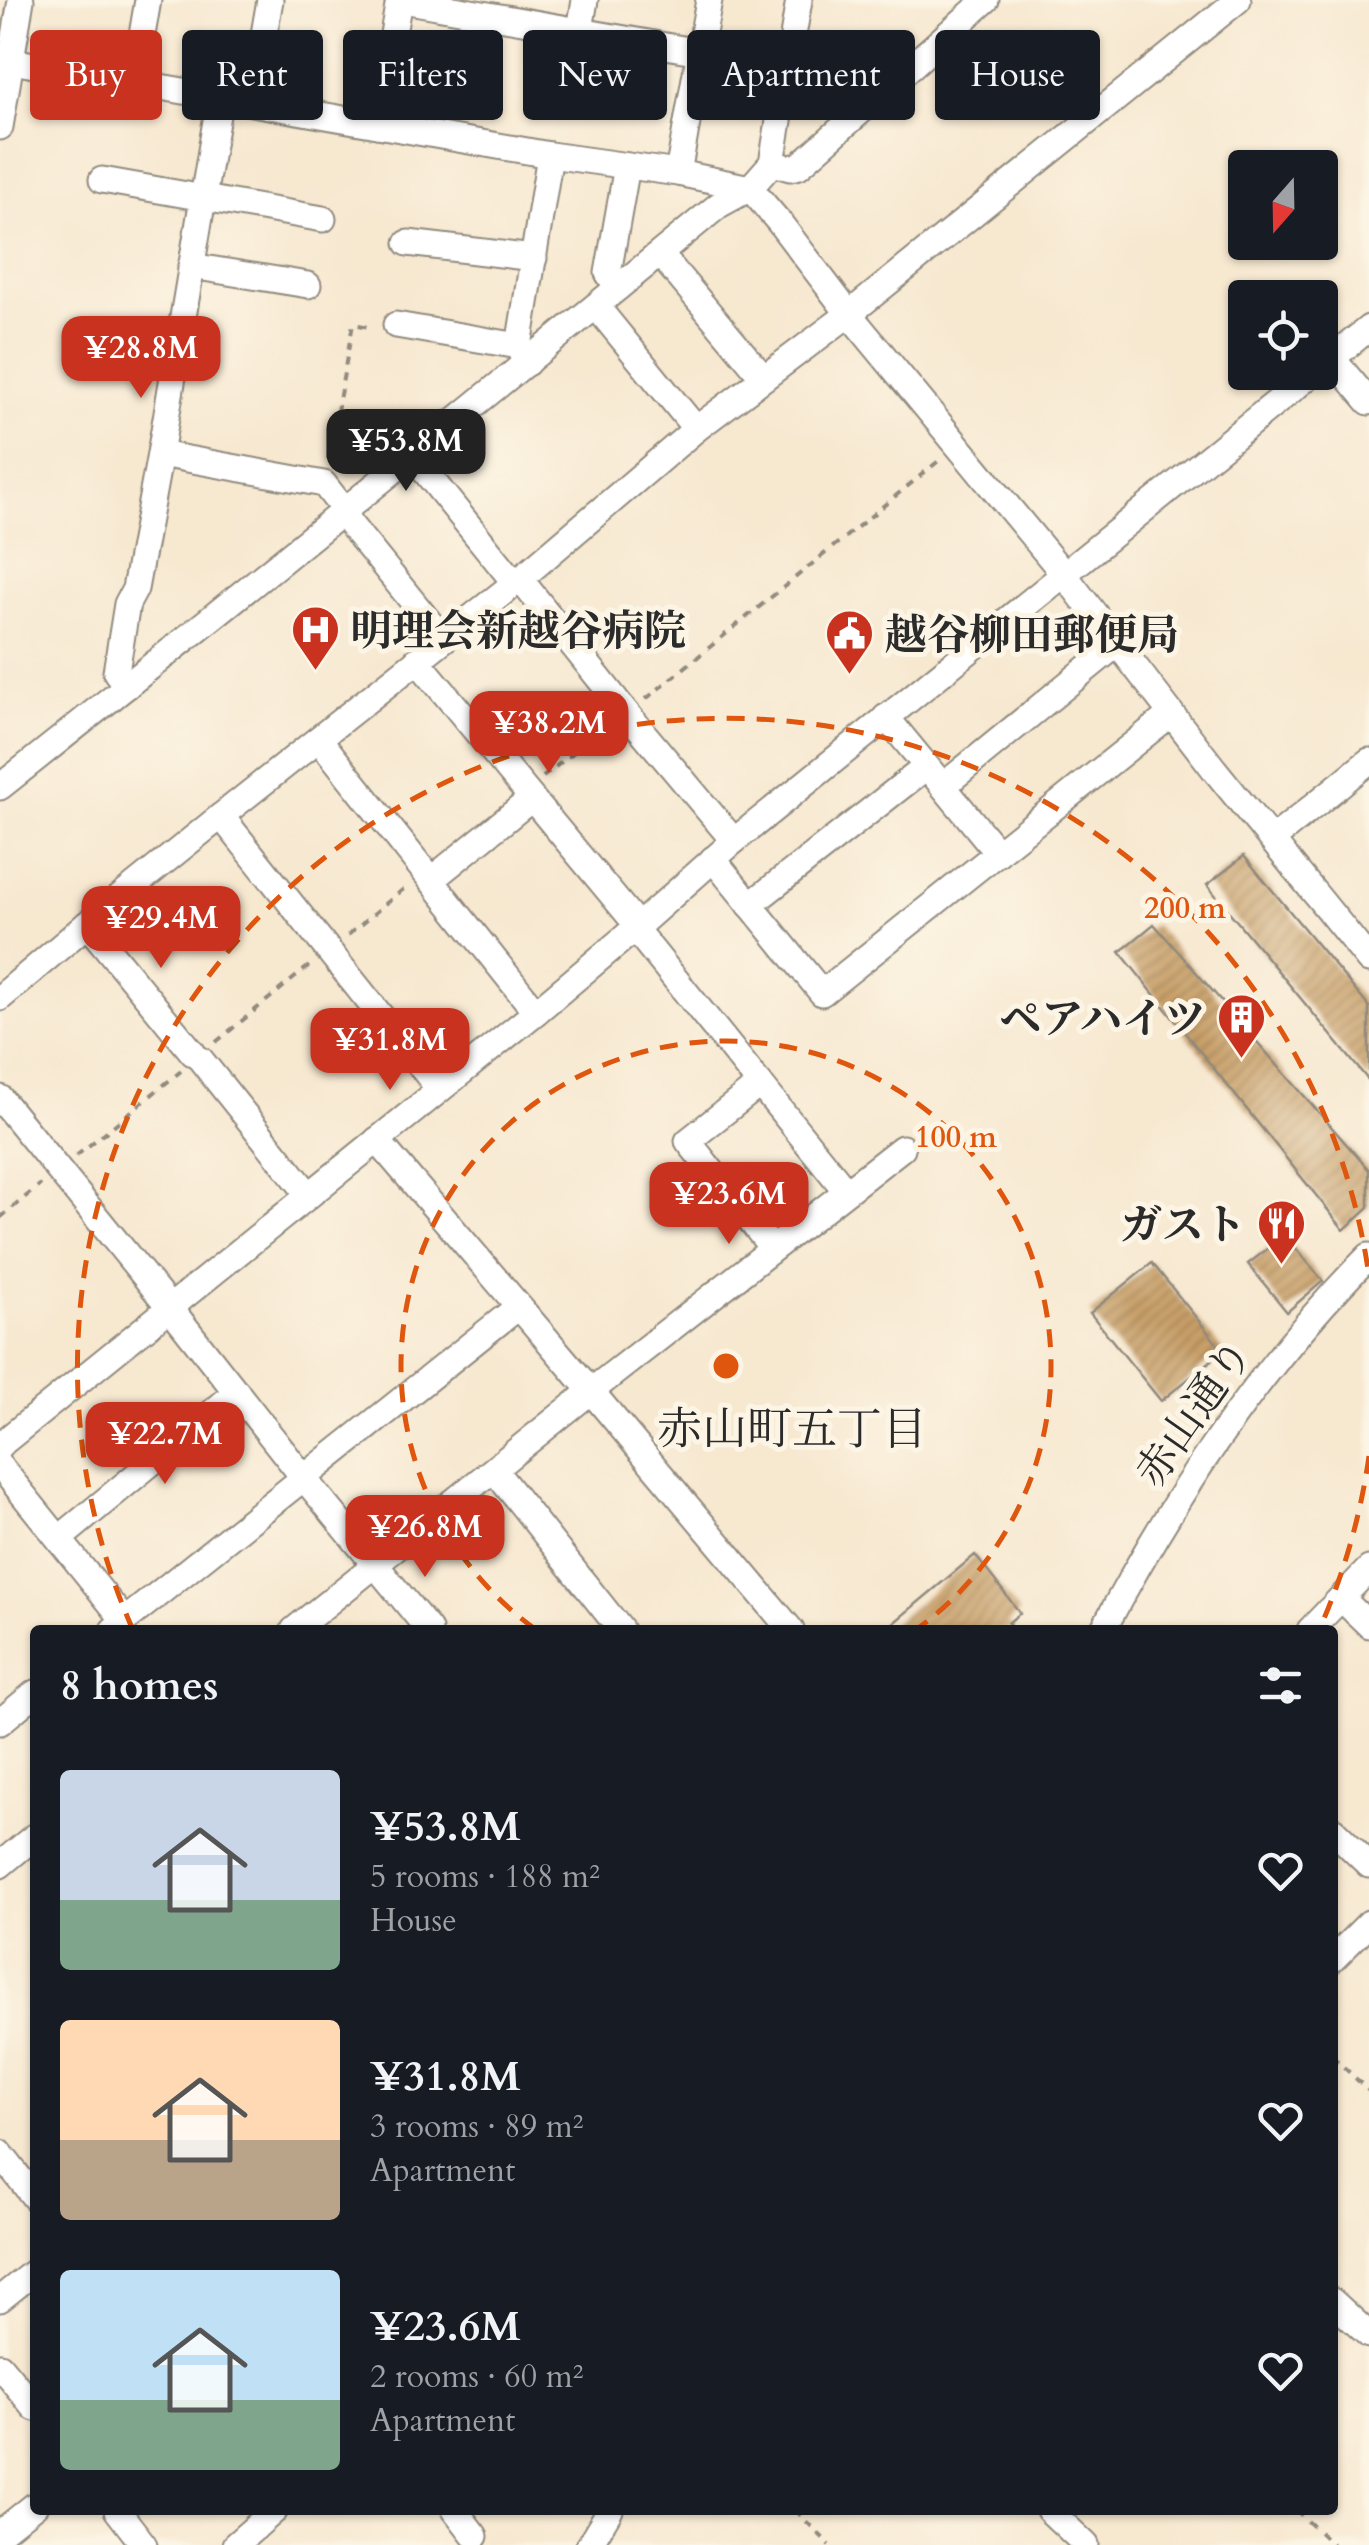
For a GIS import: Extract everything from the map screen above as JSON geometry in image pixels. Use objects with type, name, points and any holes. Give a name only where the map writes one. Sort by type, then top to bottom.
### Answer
[{"type":"street","points":[[0,127],[6,60],[21,0]]},
{"type":"street","points":[[143,30],[148,0]]},
{"type":"street","points":[[265,30],[270,0]]},
{"type":"street","points":[[377,125],[401,0],[580,30],[585,0]]},
{"type":"street","points":[[704,30],[709,0]]},
{"type":"street","points":[[0,786],[343,511],[524,355],[596,306],[719,205],[750,188],[772,162],[799,0]]},
{"type":"street","points":[[772,162],[790,168],[800,166],[986,0]]},
{"type":"street","points":[[0,998],[518,580],[696,428],[850,314],[1238,0]]},
{"type":"street","points":[[323,115],[750,188],[1063,573],[1214,770],[1369,960]]},
{"type":"street","points":[[127,686],[116,672],[160,454],[216,120]]},
{"type":"street","points":[[678,173],[688,120]]},
{"type":"street","points":[[524,355],[550,156]]},
{"type":"street","points":[[617,288],[608,273],[627,166]]},
{"type":"street","points":[[102,180],[322,219]]},
{"type":"street","points":[[408,244],[534,258]]},
{"type":"street","points":[[660,254],[763,377]]},
{"type":"street","points":[[191,266],[308,285]]},
{"type":"street","points":[[596,306],[696,428]]},
{"type":"street","points":[[396,325],[524,355]]},
{"type":"street","points":[[1338,353],[1369,328]]},
{"type":"street","points":[[1338,378],[1369,402]]},
{"type":"street","points":[[0,1445],[536,1012],[734,841],[1292,390]]},
{"type":"street","points":[[160,454],[324,484],[444,639]]},
{"type":"street","points":[[411,454],[734,841]]},
{"type":"street","points":[[750,905],[1118,644]]},
{"type":"street","points":[[417,660],[846,1191]]},
{"type":"street","points":[[713,859],[822,994],[1172,714]]},
{"type":"street","points":[[886,717],[998,853]]},
{"type":"street","points":[[319,739],[536,1012]]},
{"type":"street","points":[[1273,839],[1369,761]]},
{"type":"street","points":[[428,876],[528,795]]},
{"type":"street","points":[[221,816],[438,1089]]},
{"type":"street","points":[[87,924],[309,1195]]},
{"type":"street","points":[[760,1084],[688,1142],[772,1248]]},
{"type":"street","points":[[0,1098],[54,1174],[171,1309],[426,1625]]},
{"type":"street","points":[[376,1140],[787,1625]]},
{"type":"street","points":[[300,1625],[902,1148]]},
{"type":"street","name":"赤山通り","points":[[1114,1625],[1152,1542],[1206,1455],[1286,1350],[1369,1256]]},
{"type":"street","points":[[0,1466],[59,1539],[118,1625],[518,1307]]},
{"type":"street","points":[[59,1539],[237,1392]]},
{"type":"street","points":[[495,1470],[618,1625]]},
{"type":"street","points":[[1315,1625],[1369,1569]]},
{"type":"street","points":[[1341,1598],[1369,1625]]},
{"type":"street","points":[[0,1722],[30,1697]]},
{"type":"street","points":[[1338,1835],[1369,1866]]},
{"type":"street","points":[[4,1854],[30,1839]]},
{"type":"street","points":[[1338,1954],[1369,1923]]},
{"type":"street","points":[[0,2154],[30,2192]]},
{"type":"street","points":[[0,2298],[30,2274]]},
{"type":"street","points":[[1338,2307],[1369,2335]]},
{"type":"street","points":[[0,2366],[30,2402]]},
{"type":"street","points":[[0,2533],[30,2508]]},
{"type":"street","points":[[121,2515],[144,2545]]},
{"type":"street","points":[[234,2545],[270,2515]]},
{"type":"street","points":[[459,2515],[475,2536]]},
{"type":"street","points":[[597,2541],[608,2515]]},
{"type":"street","points":[[1054,2515],[1086,2545]]},
{"type":"path","points":[[324,484],[352,324],[395,331],[396,325]]},
{"type":"path","points":[[528,795],[956,446]]},
{"type":"path","points":[[0,1218],[328,951],[428,876]]},
{"type":"path","points":[[1338,2062],[1369,2091]]},
{"type":"path","points":[[799,2515],[830,2545]]},
{"type":"path","points":[[1301,2515],[1332,2545]]},
{"type":"building","name":"ペアハイツ","points":[[1244,856],[1369,1007],[1369,1081],[1207,885]]},
{"type":"building","name":"ペアハイツ","points":[[1154,924],[1369,1170],[1369,1207],[1344,1230],[1120,952]]},
{"type":"building","points":[[1285,1235],[1323,1281],[1287,1312],[1248,1264]]},
{"type":"building","points":[[1152,1263],[1223,1351],[1161,1401],[1090,1313]]},
{"type":"building","points":[[975,1555],[1020,1613],[1010,1625],[891,1625]]},
{"type":"place","name":"明理会新越谷病院","points":[[315,672]]},
{"type":"place","name":"越谷柳田郵便局","points":[[850,676]]},
{"type":"place","name":"ペアハイツ","points":[[1241,1060]]},
{"type":"place","name":"ガスト","points":[[1281,1266]]},
{"type":"district","name":"赤山町五丁目","points":[[792,1428]]}]
